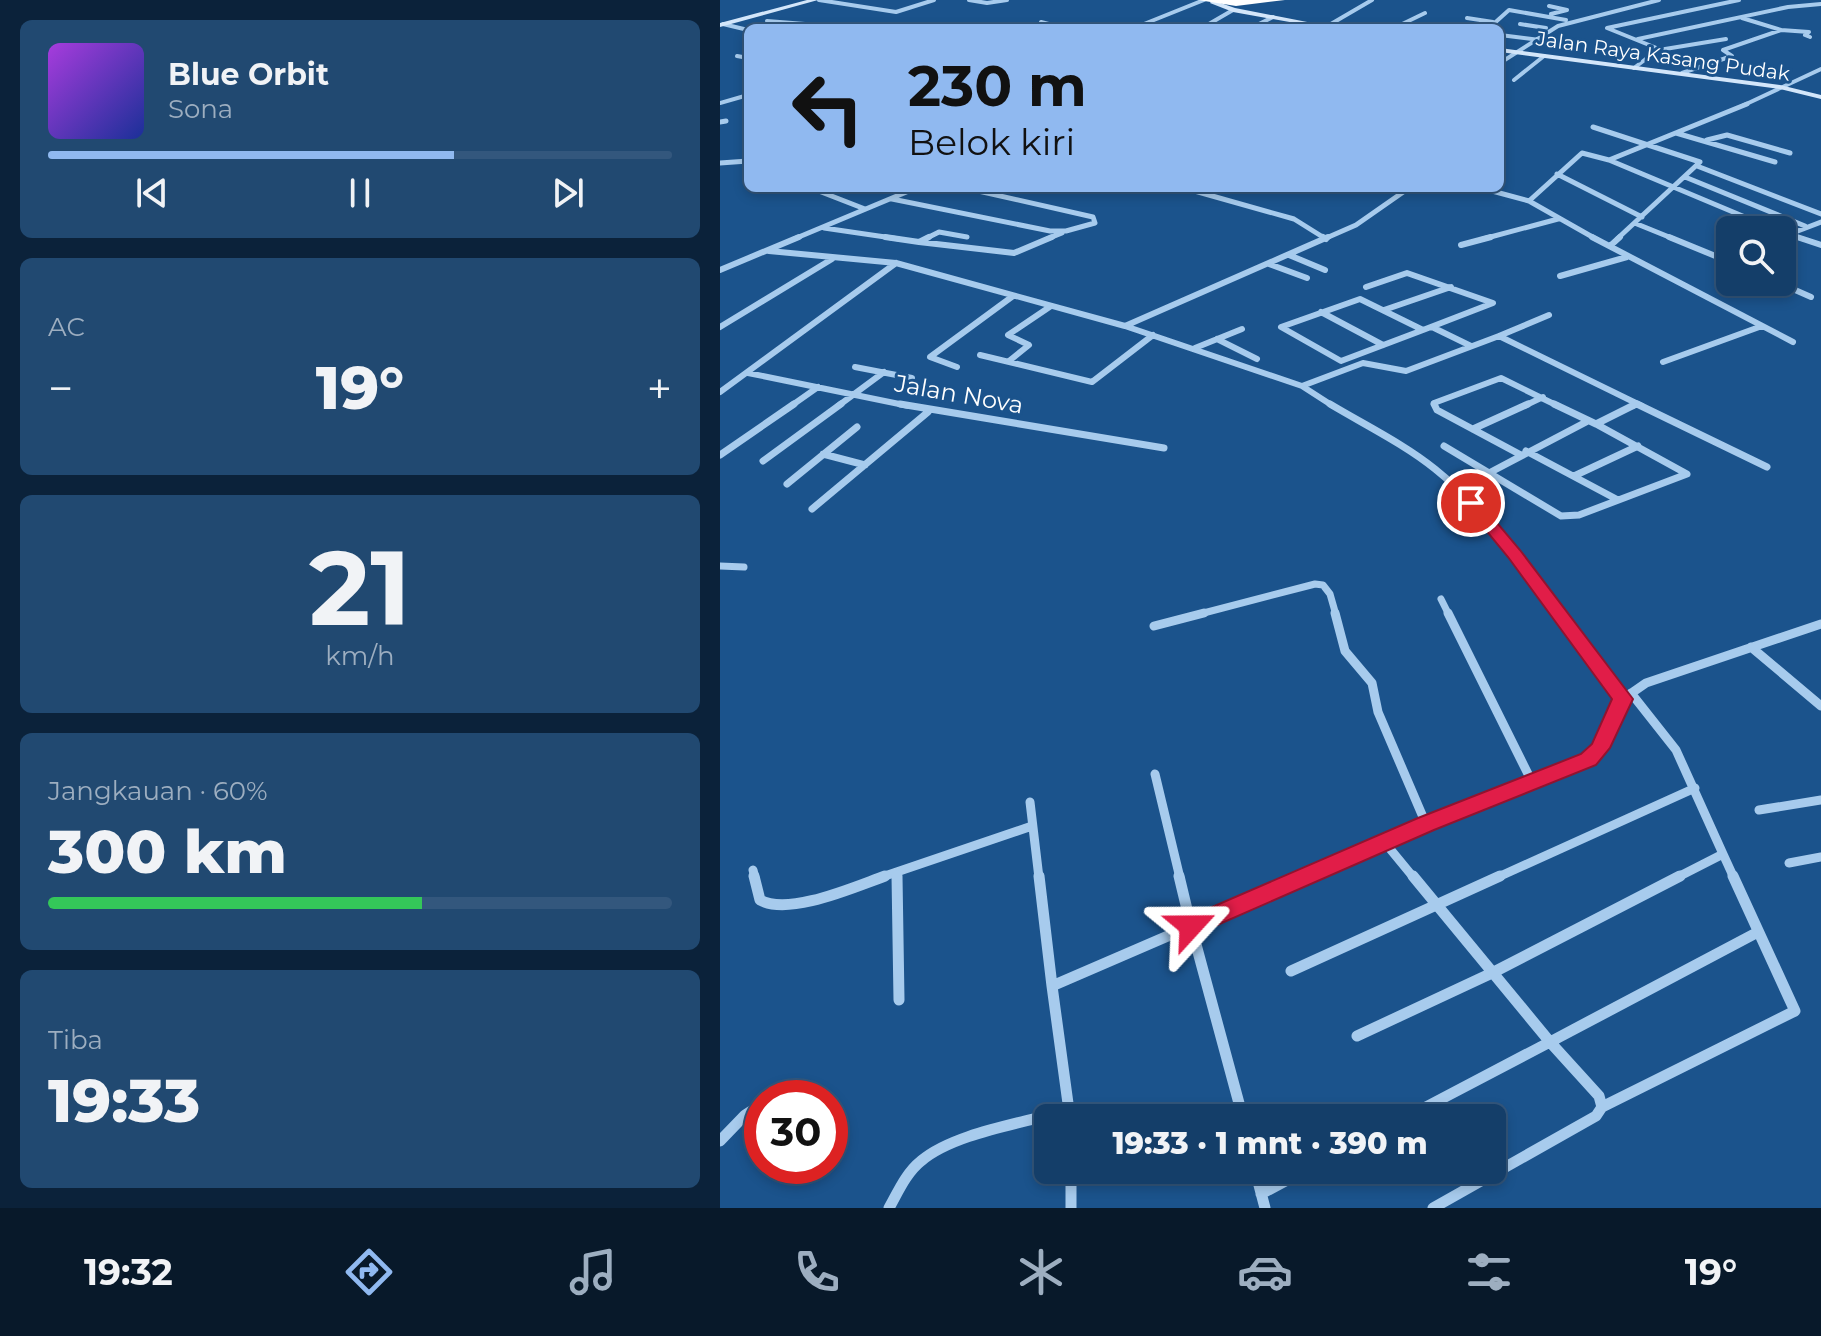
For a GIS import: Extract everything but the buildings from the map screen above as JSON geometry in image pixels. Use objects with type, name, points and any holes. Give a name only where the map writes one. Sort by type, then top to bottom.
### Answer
[{"type":"highway","points":[[1207,1],[1280,0]]},
{"type":"street","points":[[721,27],[817,0],[896,12],[934,0]]},
{"type":"street","points":[[969,0],[987,3],[1007,0]]},
{"type":"street","points":[[1330,24],[1372,0]]},
{"type":"street","points":[[1504,60],[1546,28],[1566,20],[1659,0]]},
{"type":"street","points":[[1714,0],[1724,3]]},
{"type":"street","points":[[1659,50],[1607,29],[1739,0]]},
{"type":"street","points":[[1811,0],[1821,4]]},
{"type":"street","points":[[1143,24],[1185,5],[1207,1],[1233,10],[1309,24]]},
{"type":"street","points":[[1637,39],[1791,7],[1821,4]]},
{"type":"street","points":[[1547,16],[1567,10],[1549,6]]},
{"type":"street","points":[[1209,24],[1233,10]]},
{"type":"street","points":[[1467,18],[1493,22],[1509,10],[1566,20]]},
{"type":"street","points":[[1402,24],[1425,13]]},
{"type":"street","points":[[1259,24],[1273,17]]},
{"type":"street","points":[[1741,18],[1781,30]]},
{"type":"street","points":[[767,21],[806,23],[803,24]]},
{"type":"street","points":[[769,24],[779,21]]},
{"type":"street","points":[[1041,22],[1049,24]]},
{"type":"street","points":[[1520,24],[1546,28]]},
{"type":"street","points":[[721,27],[744,29]]},
{"type":"street","points":[[1682,73],[1732,56],[1723,50],[1781,30],[1794,28],[1808,32],[1805,35],[1810,37]]},
{"type":"street","points":[[1504,36],[1564,43]]},
{"type":"street","points":[[1634,68],[1659,50],[1726,39]]},
{"type":"street","name":"Jalan Raya Kasang Pudak","points":[[1504,51],[1780,87],[1821,97]]},
{"type":"street","points":[[737,56],[744,57]]},
{"type":"street","points":[[1514,80],[1544,56]]},
{"type":"street","points":[[1609,160],[1821,69]]},
{"type":"street","points":[[720,103],[744,96]]},
{"type":"street","points":[[1593,127],[1700,160],[1637,224],[1610,246]]},
{"type":"street","points":[[1675,132],[1775,162]]},
{"type":"street","points":[[1706,141],[1727,135],[1790,153]]},
{"type":"street","points":[[1529,201],[1582,153],[1609,160],[1741,216]]},
{"type":"street","points":[[720,163],[744,161]]},
{"type":"street","points":[[1697,166],[1821,214]]},
{"type":"street","points":[[1557,174],[1642,217]]},
{"type":"street","points":[[1685,177],[1821,229]]},
{"type":"street","points":[[821,192],[866,209]]},
{"type":"street","points":[[720,270],[907,192]]},
{"type":"street","points":[[822,228],[1014,253],[1066,231],[1091,225],[1095,220],[981,192]]},
{"type":"street","points":[[1198,192],[1294,219],[1326,239]]},
{"type":"street","points":[[1125,326],[1326,239],[1365,220],[1404,192]]},
{"type":"street","points":[[1496,192],[1529,201],[1627,257],[1793,342]]},
{"type":"street","points":[[892,199],[1066,231]]},
{"type":"street","points":[[1461,245],[1558,219]]},
{"type":"street","points":[[1796,230],[1821,222]]},
{"type":"street","points":[[1637,224],[1716,255]]},
{"type":"street","points":[[919,242],[939,232],[967,237]]},
{"type":"street","points":[[1796,238],[1821,245]]},
{"type":"street","points":[[769,251],[896,263],[1125,326],[1302,386],[1435,469],[1471,503],[1627,696],[1676,750],[1795,1011],[1602,1107],[1596,1116],[1433,1208]]},
{"type":"street","points":[[1289,255],[1325,270]]},
{"type":"street","points":[[1560,276],[1627,257]]},
{"type":"street","points":[[720,327],[834,259]]},
{"type":"street","points":[[720,392],[896,263]]},
{"type":"street","points":[[1269,264],[1307,278]]},
{"type":"street","points":[[1366,287],[1407,273],[1493,303],[1432,327],[1338,360],[1281,327],[1360,299],[1423,330]]},
{"type":"street","points":[[1384,310],[1452,287]]},
{"type":"street","points":[[1796,290],[1811,297]]},
{"type":"street","points":[[957,367],[930,357],[1013,296]]},
{"type":"street","points":[[1009,361],[1029,345],[1008,335],[1051,306]]},
{"type":"street","points":[[1321,312],[1383,345]]},
{"type":"street","points":[[1302,386],[1363,363],[1406,371],[1549,315]]},
{"type":"street","points":[[1663,362],[1762,326]]},
{"type":"street","points":[[1432,327],[1471,346]]},
{"type":"street","points":[[1194,348],[1242,329]]},
{"type":"street","points":[[980,355],[1092,382],[1153,335]]},
{"type":"street","points":[[1499,336],[1767,467]]},
{"type":"street","points":[[1217,339],[1257,359]]},
{"type":"street","points":[[855,367],[912,378]]},
{"type":"street","points":[[763,461],[884,372]]},
{"type":"street","name":"Jalan Nova","points":[[748,373],[926,409],[1164,448]]},
{"type":"street","points":[[1444,446],[1561,516],[1579,515],[1687,474],[1592,422],[1501,378],[1434,403],[1437,410],[1618,500]]},
{"type":"street","points":[[720,455],[818,387]]},
{"type":"street","points":[[1473,429],[1543,397]]},
{"type":"street","points":[[1489,473],[1524,453],[1636,404]]},
{"type":"street","points":[[812,509],[928,412],[926,409]]},
{"type":"street","points":[[787,484],[857,427]]},
{"type":"street","points":[[1574,476],[1638,446]]},
{"type":"street","points":[[823,454],[865,465]]},
{"type":"street","points":[[720,566],[744,567]]},
{"type":"street","points":[[1154,626],[1315,584],[1323,585],[1330,594],[1345,651],[1372,683],[1378,712],[1426,824]]},
{"type":"street","points":[[1441,599],[1532,782]]},
{"type":"street","points":[[1052,986],[1386,844],[1426,824],[1588,759],[1600,748],[1627,696],[1646,683],[1821,624]]},
{"type":"street","points":[[1751,647],[1821,706]]},
{"type":"street","points":[[1155,774],[1191,926],[1239,1104]]},
{"type":"street","points":[[1291,971],[1695,788]]},
{"type":"street","points":[[1759,810],[1821,800]]},
{"type":"street","points":[[1030,802],[1069,1104]]},
{"type":"street","points":[[753,870],[760,900],[769,905],[787,905],[827,896],[1032,826]]},
{"type":"street","points":[[1386,844],[1550,1042],[1599,1096],[1602,1107]]},
{"type":"street","points":[[1357,1036],[1492,973],[1723,854]]},
{"type":"street","points":[[1789,863],[1821,857]]},
{"type":"street","points":[[897,872],[899,1000]]},
{"type":"street","points":[[1432,1104],[1758,932]]},
{"type":"street","points":[[720,1141],[744,1116]]},
{"type":"street","points":[[889,1208],[913,1170],[926,1157],[981,1136],[1034,1123]]},
{"type":"street","points":[[1071,1184],[1071,1208]]},
{"type":"street","points":[[1258,1184],[1265,1208]]},
{"type":"street","points":[[1261,1194],[1280,1184]]},
{"type":"route","points":[[1191,926],[1386,844],[1426,824],[1588,759],[1600,748],[1623,699],[1514,553],[1471,503]]}]
